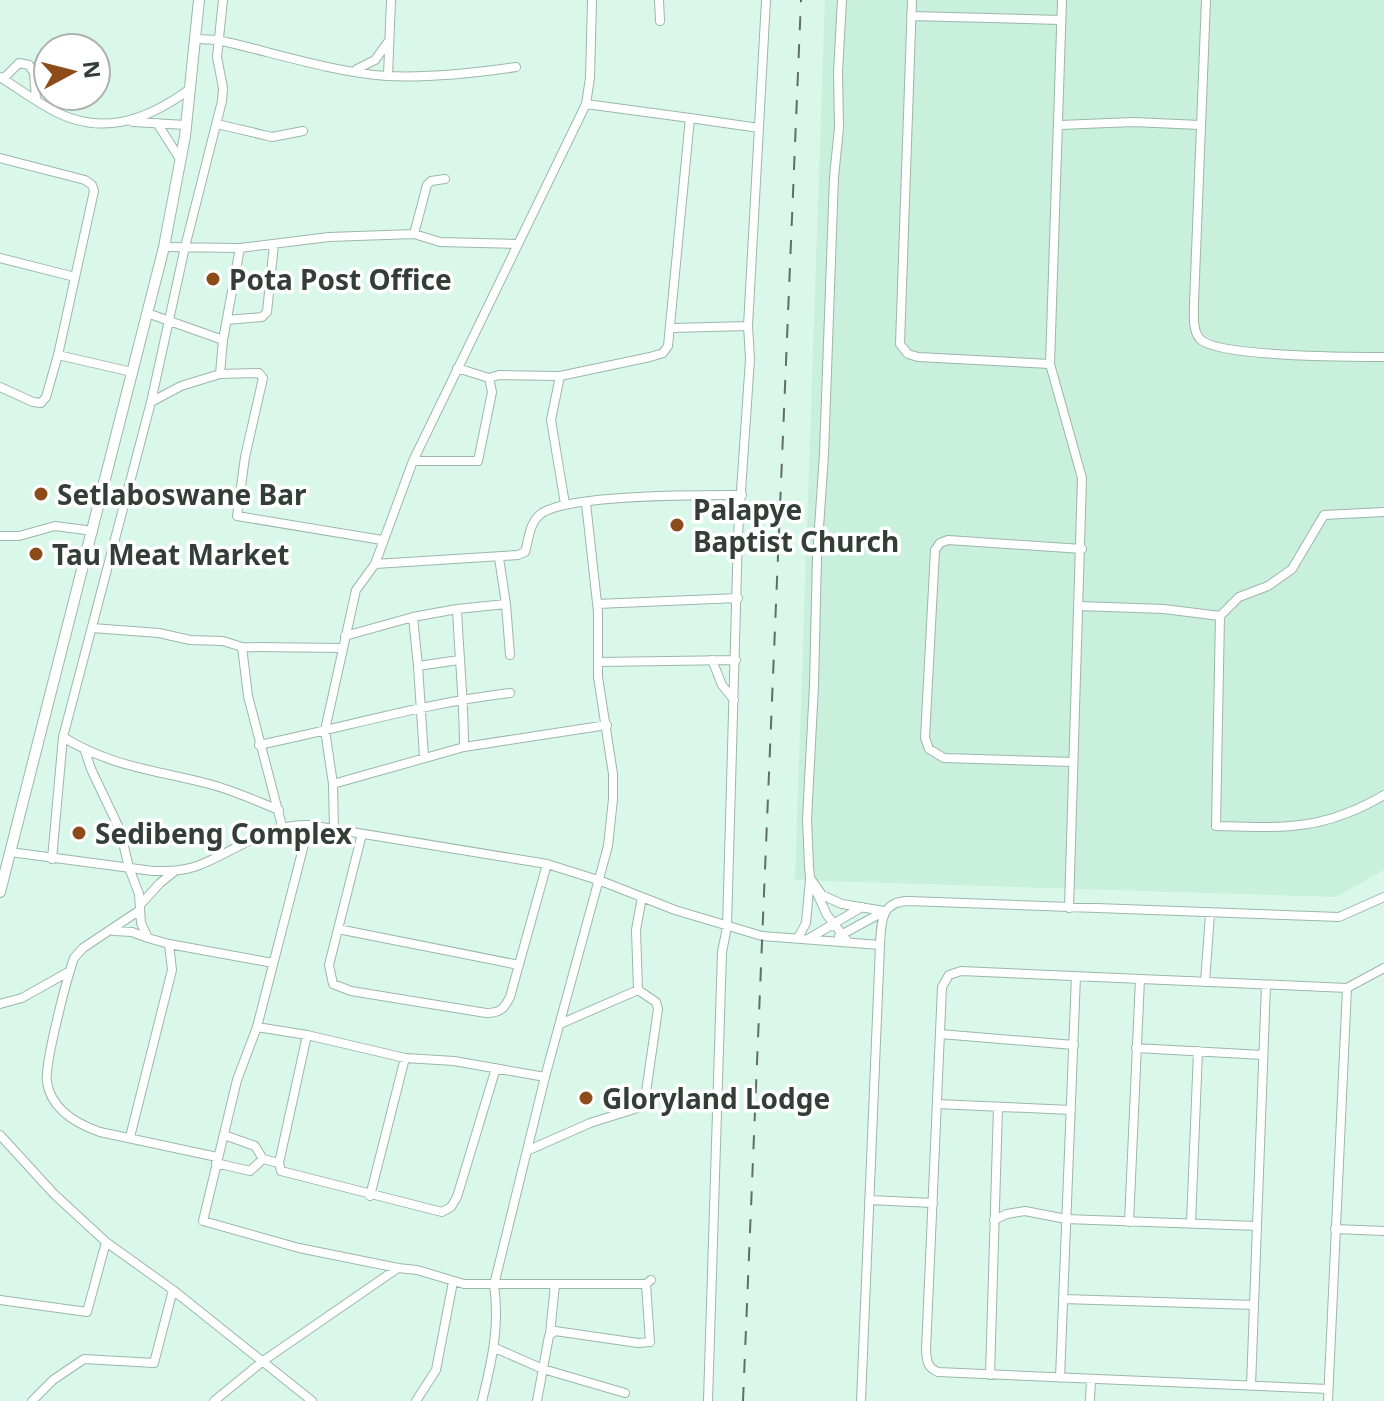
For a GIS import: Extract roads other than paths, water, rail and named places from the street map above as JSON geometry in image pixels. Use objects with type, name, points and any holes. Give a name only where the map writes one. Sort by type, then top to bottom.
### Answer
[{"type":"street","points":[[0,892],[164,247],[186,125],[199,0]]},
{"type":"street","points":[[52,859],[63,737],[151,402],[223,95],[217,66],[223,0]]},
{"type":"street","points":[[388,76],[391,0]]},
{"type":"street","points":[[334,829],[333,784],[325,730],[356,590],[375,564],[413,461],[586,104],[590,78],[592,0]]},
{"type":"street","points":[[659,0],[660,21]]},
{"type":"street","points":[[708,1401],[715,1116],[722,952],[727,927],[738,535],[750,359],[748,326],[766,0]]},
{"type":"street","points":[[803,939],[812,882],[807,820],[834,177],[839,128],[842,0]]},
{"type":"street","points":[[912,0],[900,344],[908,354],[918,357],[1050,364]]},
{"type":"street","points":[[1062,0],[1050,364],[1081,469],[1082,549],[1069,908]]},
{"type":"street","points":[[1206,0],[1194,303],[1199,338],[1208,345],[1252,352],[1384,357]]},
{"type":"street","points":[[911,16],[1061,20]]},
{"type":"street","points":[[197,39],[218,40],[388,76],[516,67]]},
{"type":"street","points":[[352,70],[363,68],[375,60],[389,39]]},
{"type":"street","points":[[32,70],[29,65],[19,63],[2,78],[32,97]]},
{"type":"street","points":[[129,122],[172,102],[191,88]]},
{"type":"street","points":[[586,104],[759,128]]},
{"type":"street","points":[[57,112],[81,121],[186,125]]},
{"type":"street","points":[[457,368],[489,378],[509,374],[560,376],[663,353],[672,328],[679,211],[690,118]]},
{"type":"street","points":[[1060,125],[1133,122],[1200,125]]},
{"type":"street","points":[[157,123],[181,159]]},
{"type":"street","points":[[217,124],[272,137],[303,131]]},
{"type":"street","points":[[0,158],[85,180],[92,185],[92,202],[46,397],[41,403],[33,402],[0,387]]},
{"type":"street","points":[[414,234],[427,185],[431,181],[445,179]]},
{"type":"street","points":[[164,247],[240,248],[329,237],[414,234],[440,242],[516,244]]},
{"type":"street","points":[[227,320],[262,317],[267,312],[274,244]]},
{"type":"street","points":[[220,374],[240,248]]},
{"type":"street","points":[[0,260],[75,277]]},
{"type":"street","points":[[147,313],[223,340]]},
{"type":"street","points":[[672,328],[748,326]]},
{"type":"street","points":[[58,355],[132,372]]},
{"type":"street","points":[[151,402],[181,386],[220,374],[259,373],[263,378],[237,516],[382,540]]},
{"type":"street","points":[[560,376],[551,420],[565,504]]},
{"type":"street","points":[[413,461],[478,461],[492,392],[489,378]]},
{"type":"street","points":[[375,564],[499,558],[525,552],[532,524],[543,513],[565,504],[685,495],[742,495]]},
{"type":"street","points":[[482,1401],[495,1348],[498,1309],[494,1285],[545,1077],[601,881],[608,846],[613,799],[598,662],[597,604],[586,503]]},
{"type":"street","points":[[1384,512],[1324,515],[1292,569],[1268,586],[1239,597],[1220,616],[1216,826],[1290,828],[1341,817],[1384,795]]},
{"type":"street","points":[[0,536],[19,536],[55,526],[93,531]]},
{"type":"street","points":[[1073,762],[944,758],[929,749],[925,738],[935,550],[940,543],[948,540],[1082,549]]},
{"type":"street","points":[[499,558],[510,655]]},
{"type":"street","points":[[597,604],[738,598]]},
{"type":"street","points":[[345,636],[413,617],[506,604]]},
{"type":"street","points":[[1079,606],[1164,609],[1220,616]]},
{"type":"street","points":[[457,609],[464,698],[464,747]]},
{"type":"street","points":[[413,617],[424,757]]},
{"type":"street","points":[[92,628],[223,641],[242,647],[342,648]]},
{"type":"street","points":[[242,647],[248,696],[282,826]]},
{"type":"street","points":[[418,666],[459,660]]},
{"type":"street","points":[[712,660],[722,685],[734,700]]},
{"type":"street","points":[[598,662],[736,660]]},
{"type":"street","points":[[259,745],[422,706],[510,693]]},
{"type":"street","points":[[333,784],[464,747],[607,725]]},
{"type":"street","points":[[63,737],[85,751],[124,766],[208,784],[279,810]]},
{"type":"street","points":[[85,751],[120,830],[140,907],[141,923],[148,938]]},
{"type":"street","points":[[10,852],[175,871],[207,862],[282,826],[309,825],[547,864],[727,927],[762,936],[830,941],[845,939],[880,945]]},
{"type":"street","points":[[309,825],[257,1027],[237,1080],[203,1221],[299,1248],[417,1270],[453,1282],[494,1285],[648,1282],[648,1344],[555,1331],[550,1334]]},
{"type":"street","points":[[362,834],[329,965],[333,984],[351,991],[497,1013],[505,1008],[547,864]]},
{"type":"street","points":[[175,871],[140,907],[113,930],[83,948],[74,958],[46,1081],[51,1095],[67,1116],[91,1129],[250,1171],[263,1159]]},
{"type":"street","points":[[812,882],[822,895],[842,904],[884,911]]},
{"type":"street","points":[[812,882],[833,924],[845,939]]},
{"type":"street","points":[[638,990],[636,930],[642,897]]},
{"type":"street","points":[[845,939],[900,901],[1339,917],[1384,897]]},
{"type":"street","points":[[803,939],[863,906]]},
{"type":"street","points":[[861,1401],[880,945],[884,911]]},
{"type":"street","points":[[1205,982],[1210,914]]},
{"type":"street","points":[[338,929],[519,965]]},
{"type":"street","points":[[113,930],[273,963]]},
{"type":"street","points":[[130,1137],[172,970],[169,944]]},
{"type":"street","points":[[1328,1389],[990,1375],[931,1369],[927,1361],[942,987],[944,979],[954,972],[1347,988],[1384,968]]},
{"type":"street","points":[[0,1004],[22,998],[70,971]]},
{"type":"street","points":[[1060,1378],[1076,976]]},
{"type":"street","points":[[1129,1222],[1140,979]]},
{"type":"street","points":[[1251,1386],[1266,985]]},
{"type":"street","points":[[1328,1401],[1347,988]]},
{"type":"street","points":[[560,1024],[638,990]]},
{"type":"street","points":[[529,1150],[590,1123],[644,1106],[658,1009],[656,1002],[638,990]]},
{"type":"street","points":[[257,1027],[307,1035],[405,1058],[454,1061],[545,1077]]},
{"type":"street","points":[[940,1034],[1074,1045]]},
{"type":"street","points":[[307,1035],[279,1168],[286,1174],[442,1212],[451,1207],[457,1197],[496,1068]]},
{"type":"street","points":[[1136,1048],[1263,1055]]},
{"type":"street","points":[[1191,1223],[1198,1051]]},
{"type":"street","points":[[370,1196],[405,1058]]},
{"type":"street","points":[[937,1104],[1071,1110]]},
{"type":"street","points":[[990,1375],[998,1107]]},
{"type":"street","points":[[0,1135],[54,1194],[106,1242],[173,1290],[312,1401]]},
{"type":"street","points":[[224,1135],[255,1146],[263,1159],[279,1163]]},
{"type":"street","points":[[869,1200],[933,1203]]},
{"type":"street","points":[[994,1220],[1025,1211],[1066,1219],[1257,1226]]},
{"type":"street","points":[[1335,1229],[1384,1231]]},
{"type":"street","points":[[0,1300],[87,1312],[106,1242]]},
{"type":"street","points":[[214,1401],[263,1361],[398,1268]]},
{"type":"street","points":[[416,1401],[436,1370],[453,1282]]},
{"type":"street","points":[[537,1401],[550,1334],[555,1284]]},
{"type":"street","points":[[32,1401],[53,1380],[84,1359],[154,1363],[173,1290]]},
{"type":"street","points":[[1063,1299],[1254,1305]]},
{"type":"street","points":[[495,1348],[543,1369],[625,1393]]},
{"type":"street","points":[[1090,1401],[1091,1379]]},
{"type":"railway","points":[[743,1401],[801,0]]},
{"type":"place","name":"Pota Post Office","points":[[213,279]]},
{"type":"place","name":"Setlaboswane Bar","points":[[41,494]]},
{"type":"place","name":"Palapye Baptist Church","points":[[677,525]]},
{"type":"place","name":"Tau Meat Market","points":[[36,554]]},
{"type":"place","name":"Sedibeng Complex","points":[[79,833]]},
{"type":"place","name":"Gloryland Lodge","points":[[586,1098]]}]
